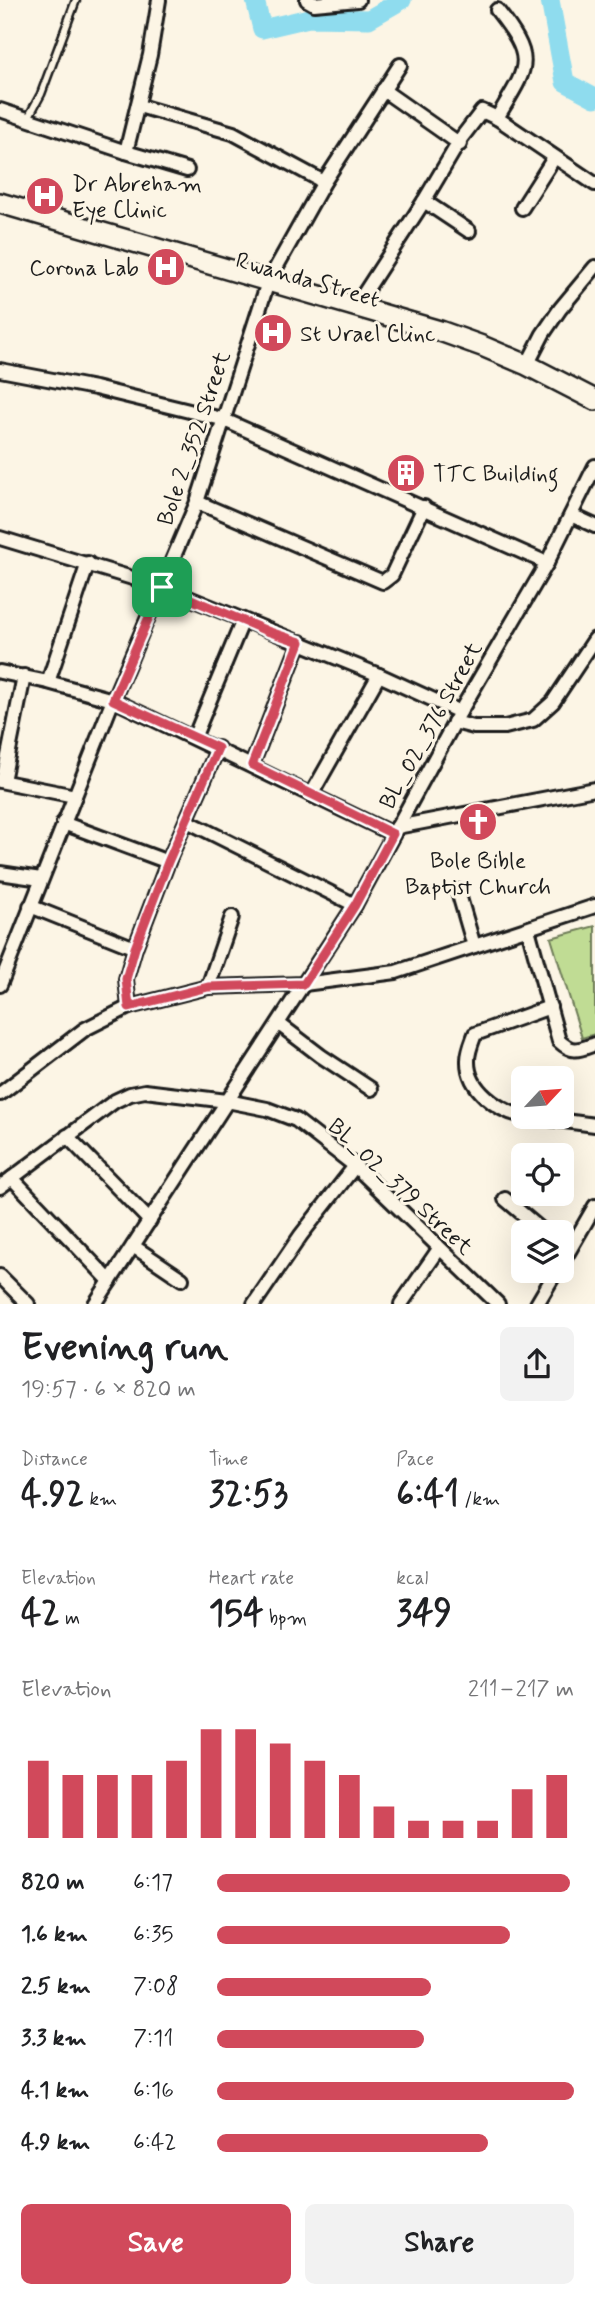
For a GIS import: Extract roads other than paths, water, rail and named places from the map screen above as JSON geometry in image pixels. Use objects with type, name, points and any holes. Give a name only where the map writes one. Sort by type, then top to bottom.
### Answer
[{"type":"main road","name":"Rwanda Street","points":[[0,203],[83,225],[464,352],[589,397]]},
{"type":"main road","name":"Rwanda Street","points":[[0,216],[266,287],[356,306],[482,346],[527,365],[589,397]]},
{"type":"street","points":[[126,152],[139,106],[159,0]]},
{"type":"street","points":[[307,0],[314,4],[358,0]]},
{"type":"street","points":[[497,10],[513,31],[523,49],[525,59],[514,90],[497,118]]},
{"type":"street","name":"Bole 2_352 Street","points":[[0,985],[113,700],[197,502],[266,287],[324,182],[400,65]]},
{"type":"street","points":[[383,90],[460,144]]},
{"type":"street","points":[[139,106],[233,134],[324,182]]},
{"type":"street","points":[[0,110],[187,170]]},
{"type":"street","points":[[356,306],[482,111],[497,118],[595,184]]},
{"type":"street","points":[[522,208],[554,158]]},
{"type":"street","points":[[424,201],[469,231]]},
{"type":"street","points":[[527,365],[559,309],[595,267]]},
{"type":"street","points":[[0,370],[108,391],[222,419],[547,563]]},
{"type":"street","name":"BL_02_376 Street","points":[[95,1304],[355,905],[457,717],[547,563],[595,466]]},
{"type":"street","points":[[197,502],[383,582],[392,575],[424,508]]},
{"type":"street","points":[[571,514],[595,526]]},
{"type":"street","points":[[0,538],[162,587],[300,642],[379,674],[474,727],[505,727],[533,720],[554,702],[595,639]]},
{"type":"street","points":[[48,682],[88,563]]},
{"type":"street","points":[[194,738],[243,620]]},
{"type":"street","points":[[252,765],[300,642]]},
{"type":"street","points":[[0,672],[113,700],[218,748],[311,795],[395,831],[595,789]]},
{"type":"street","points":[[311,795],[379,674]]},
{"type":"street","points":[[24,676],[1,781],[75,796]]},
{"type":"street","points":[[129,1007],[126,979],[135,948],[168,862],[218,748]]},
{"type":"street","points":[[187,821],[355,905]]},
{"type":"street","points":[[63,823],[168,862]]},
{"type":"street","points":[[0,873],[41,879]]},
{"type":"street","points":[[458,891],[474,946]]},
{"type":"street","points":[[30,906],[135,948]]},
{"type":"street","points":[[0,1094],[85,1029],[129,1007],[208,987],[304,984],[396,972],[595,906]]},
{"type":"street","points":[[208,987],[232,918]]},
{"type":"street","points":[[528,929],[559,1041],[567,1048],[576,1050],[595,1044]]},
{"type":"street","points":[[511,1112],[499,1108],[473,1081],[467,1063],[469,1049],[475,1034],[550,1007]]},
{"type":"street","points":[[279,1024],[321,1056],[371,1088]]},
{"type":"street","name":"BL_02_379 Street","points":[[0,1187],[115,1101],[130,1094],[145,1091],[267,1109],[296,1121],[355,1166],[498,1304]]},
{"type":"street","points":[[574,1122],[595,1125]]},
{"type":"street","points":[[67,1136],[150,1221]]},
{"type":"street","points":[[254,1304],[325,1202],[355,1166]]},
{"type":"street","points":[[12,1178],[110,1281]]},
{"type":"street","points":[[505,1199],[530,1220]]},
{"type":"street","points":[[574,1239],[595,1206]]},
{"type":"street","points":[[133,1246],[182,1279]]},
{"type":"street","points":[[401,1304],[439,1249]]},
{"type":"street","points":[[0,1276],[28,1304]]},
{"type":"street","points":[[537,1304],[549,1283]]},
{"type":"lane","points":[[28,118],[41,94],[76,0]]},
{"type":"waterway","points":[[255,0],[262,29],[309,18],[369,19],[402,0]]},
{"type":"waterway","points":[[550,0],[565,82],[595,98]]},
{"type":"place","name":"Dr Abreham Eye Clinic","points":[[45,196]]},
{"type":"place","name":"Corona Lab","points":[[166,267]]},
{"type":"place","name":"St Urael Clinc","points":[[273,333]]},
{"type":"place","name":"TTC Building","points":[[406,473]]},
{"type":"place","name":"Bole Bible Baptist Church","points":[[478,822]]}]
